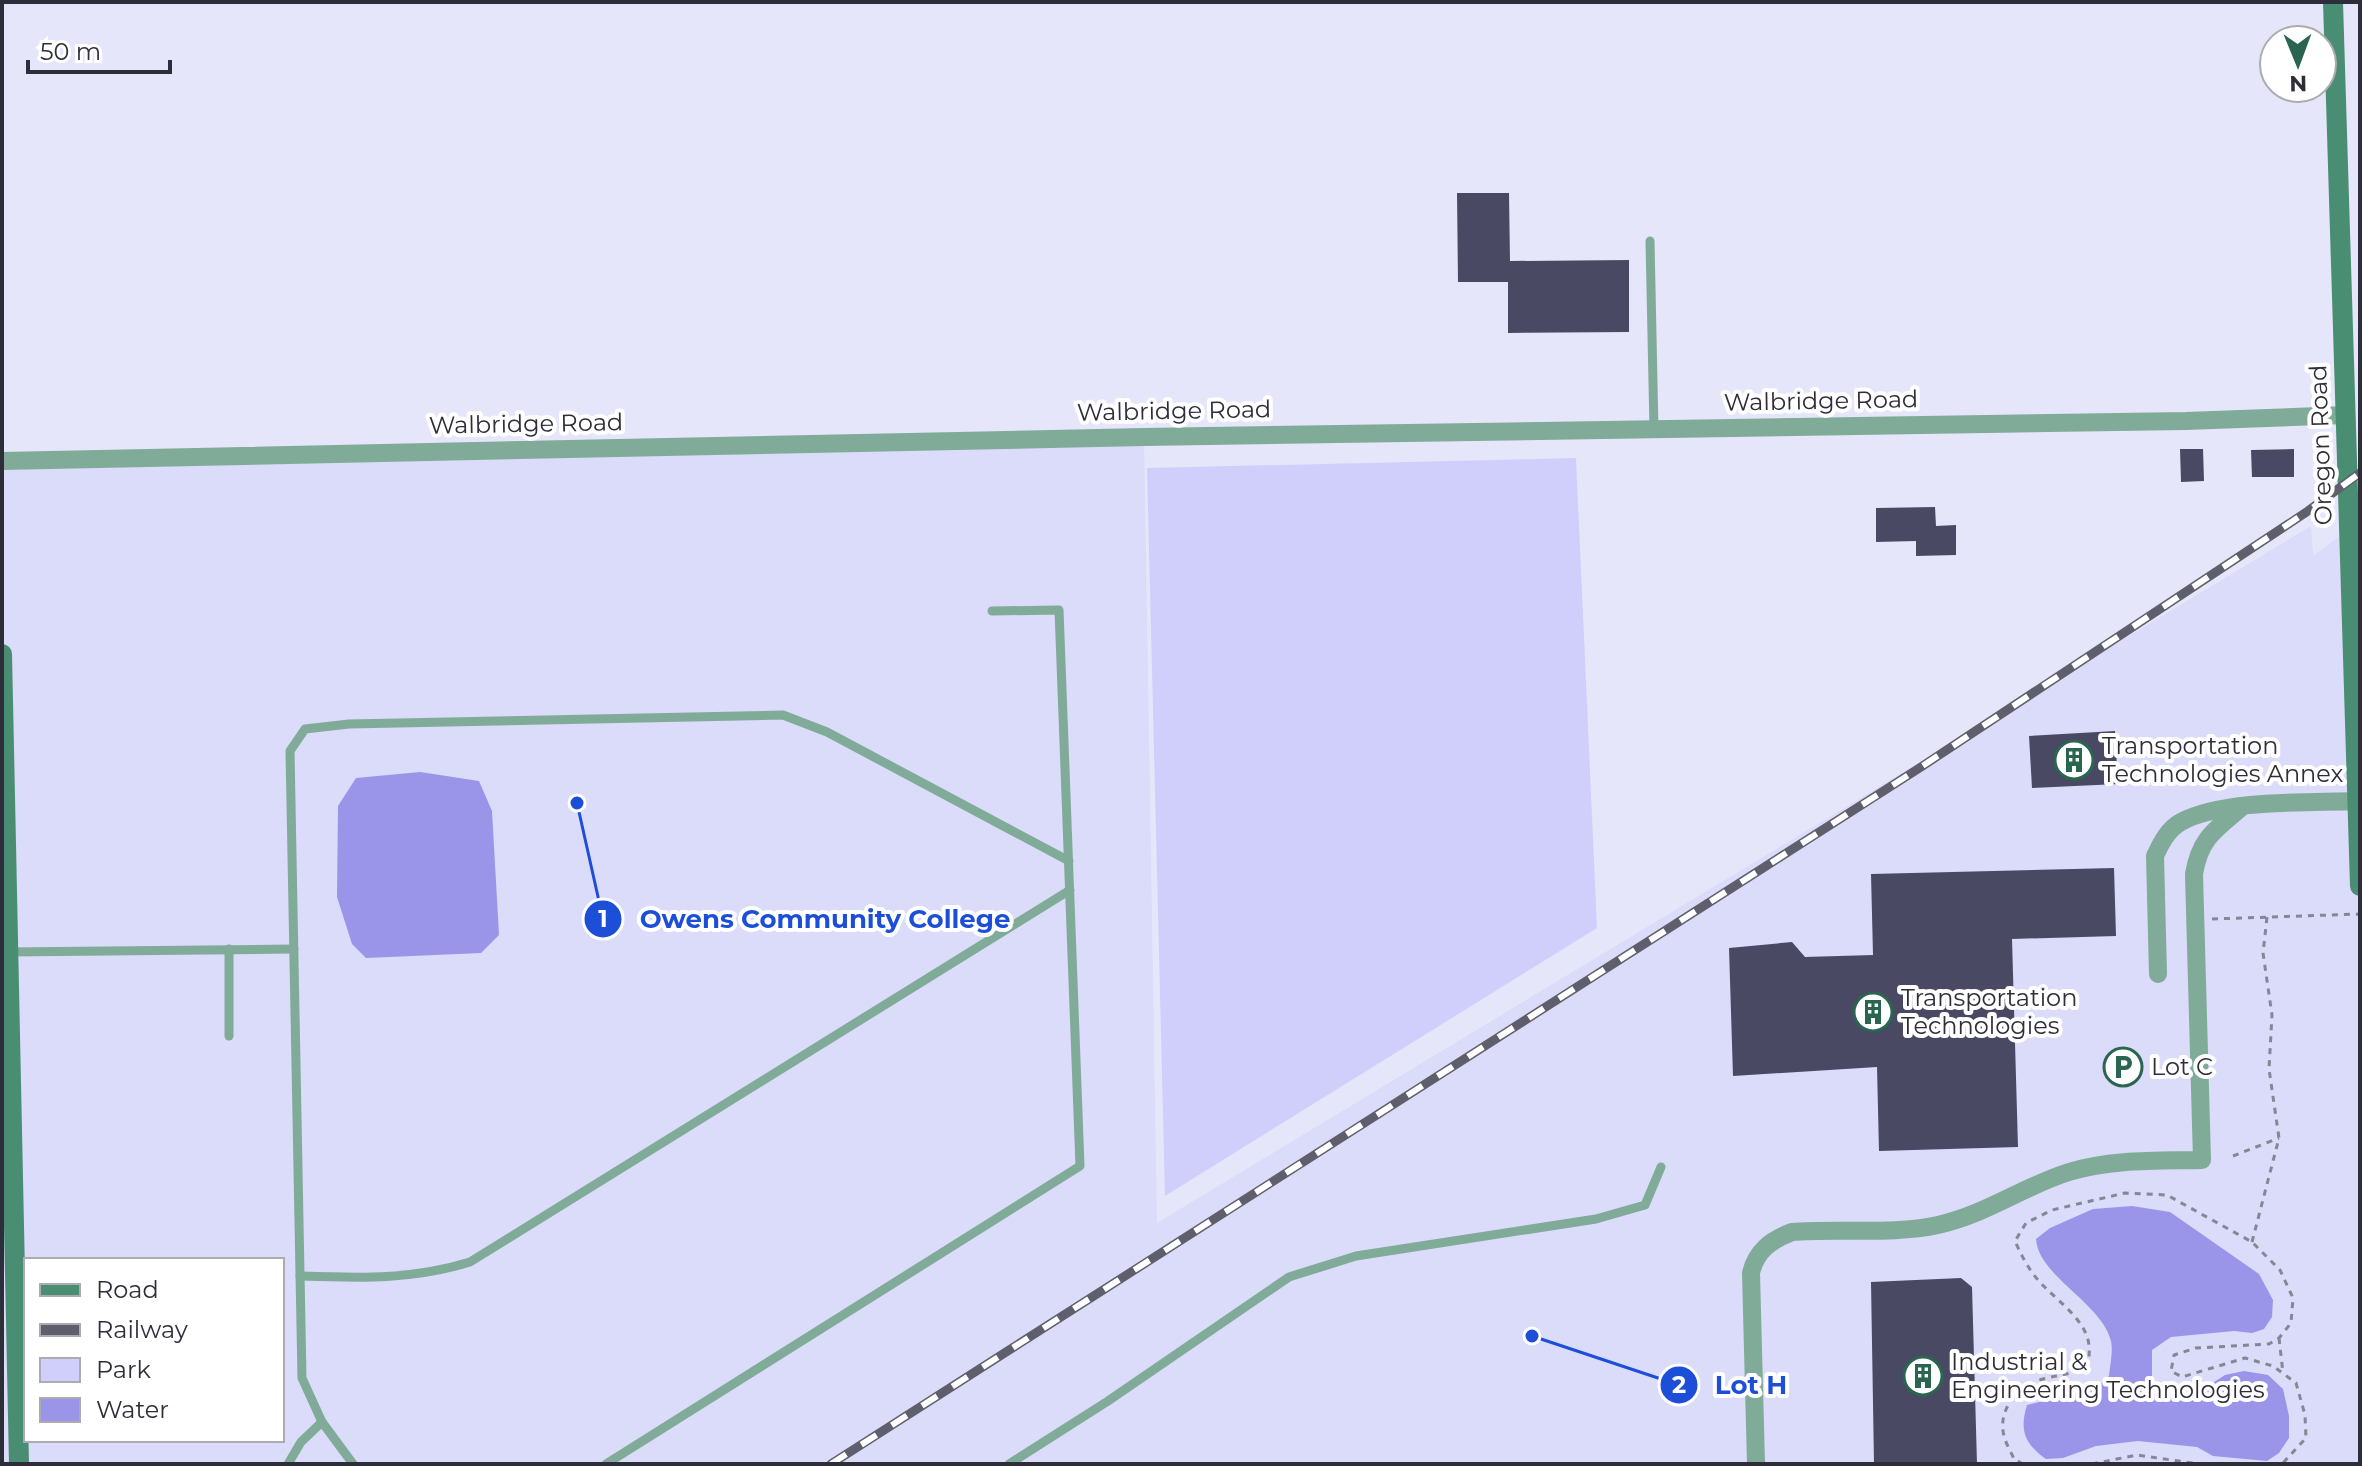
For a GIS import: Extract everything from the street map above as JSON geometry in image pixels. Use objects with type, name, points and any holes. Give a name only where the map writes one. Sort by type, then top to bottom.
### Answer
[{"type":"main road","name":"Oregon Road","points":[[2333,2],[2360,886]]},
{"type":"main road","points":[[2,654],[9,1319],[19,1464]]},
{"type":"street","name":"Walbridge Road","points":[[2,461],[1112,438],[2186,421],[2346,415]]},
{"type":"street","points":[[2158,974],[2155,856],[2162,839],[2178,823],[2196,816],[2242,807],[2359,801]]},
{"type":"street","points":[[1756,1464],[1751,1273],[1754,1259],[1777,1238],[1792,1232],[1937,1225],[2002,1203],[2066,1173],[2093,1166],[2202,1160],[2194,874],[2198,852],[2212,832],[2242,807]]},
{"type":"lane","points":[[1650,241],[1654,430]]},
{"type":"lane","points":[[606,1464],[1080,1166],[1059,610],[992,611]]},
{"type":"lane","points":[[353,1464],[322,1422],[302,1378],[290,751],[305,729],[349,724],[783,715],[827,732],[1069,861]]},
{"type":"lane","points":[[300,1276],[373,1279],[435,1273],[470,1262],[1070,890]]},
{"type":"lane","points":[[229,949],[229,1036]]},
{"type":"lane","points":[[5,952],[294,949]]},
{"type":"lane","points":[[1009,1464],[1108,1401],[1289,1277],[1356,1256],[1608,1216],[1645,1205],[1661,1167]]},
{"type":"lane","points":[[288,1464],[301,1442],[322,1422]]},
{"type":"path","points":[[2195,920],[2360,914]]},
{"type":"path","points":[[2252,1242],[2279,1138],[2269,1069],[2272,1015],[2263,953],[2267,917]]},
{"type":"path","points":[[2233,1156],[2279,1138]]},
{"type":"path","points":[[2023,1464],[2014,1459],[2003,1433],[2007,1410],[2017,1391],[2044,1379],[2067,1376],[2086,1368],[2092,1352],[2086,1329],[2036,1278],[2015,1241],[2026,1223],[2052,1210],[2125,1193],[2167,1195],[2252,1242],[2280,1270],[2293,1298],[2291,1323],[2279,1338],[2269,1344],[2196,1348],[2174,1355],[2171,1371],[2182,1377],[2245,1358],[2273,1366],[2296,1383],[2305,1415],[2306,1438],[2282,1464]]},
{"type":"path","points":[[2279,1338],[2283,1373]]},
{"type":"path","points":[[2092,1464],[2137,1455],[2199,1464]]},
{"type":"shaded area","points":[[1144,437],[1157,1223],[2311,526],[2313,556],[2360,521],[2360,1464],[2,1464],[2,461]]},
{"type":"green space","points":[[1576,458],[1597,928],[1165,1196],[1147,468]]},
{"type":"water","points":[[420,772],[479,781],[492,811],[499,935],[481,953],[366,958],[352,944],[337,897],[338,806],[356,778]]},
{"type":"water","points":[[2132,1206],[2170,1212],[2259,1274],[2273,1300],[2272,1317],[2264,1329],[2252,1333],[2234,1331],[2171,1337],[2152,1350],[2152,1380],[2163,1390],[2183,1394],[2208,1386],[2225,1375],[2244,1371],[2268,1375],[2283,1389],[2289,1416],[2289,1438],[2279,1453],[2267,1461],[2213,1456],[2197,1447],[2138,1441],[2096,1446],[2063,1458],[2046,1459],[2029,1442],[2024,1430],[2027,1405],[2096,1388],[2109,1376],[2112,1352],[2104,1325],[2047,1265],[2036,1239],[2050,1228],[2093,1209]]},
{"type":"building","points":[[1457,193],[1509,193],[1510,261],[1629,260],[1629,332],[1508,333],[1508,282],[1458,282]]},
{"type":"building","points":[[2180,449],[2203,449],[2204,481],[2181,482]]},
{"type":"building","points":[[2294,449],[2294,477],[2252,477],[2251,450]]},
{"type":"building","points":[[1935,507],[1936,526],[1956,525],[1956,555],[1916,556],[1916,541],[1876,542],[1876,508]]},
{"type":"building","name":"Transportation Technologies Annex","points":[[2115,731],[2118,784],[2032,788],[2029,736]]},
{"type":"building","name":"Transportation Technologies","points":[[2114,868],[2116,936],[2012,939],[2018,1147],[1879,1151],[1877,1067],[1733,1076],[1729,948],[1792,942],[1805,957],[1873,955],[1871,874]]},
{"type":"building","name":"Industrial & Engineering Technologies","points":[[1961,1278],[1972,1287],[1977,1464],[1874,1464],[1871,1282]]},
{"type":"railway","points":[[831,1464],[1921,767],[2308,511],[2360,473]]},
{"type":"place","name":"Transportation Technologies Annex","points":[[2074,760]]},
{"type":"place","name":"Owens Community College","points":[[577,803]]},
{"type":"place","name":"Transportation Technologies","points":[[1873,1012]]},
{"type":"place","name":"Lot C","points":[[2123,1067]]},
{"type":"place","name":"Lot H","points":[[1532,1336]]},
{"type":"place","name":"Industrial & Engineering Technologies","points":[[1923,1376]]}]
